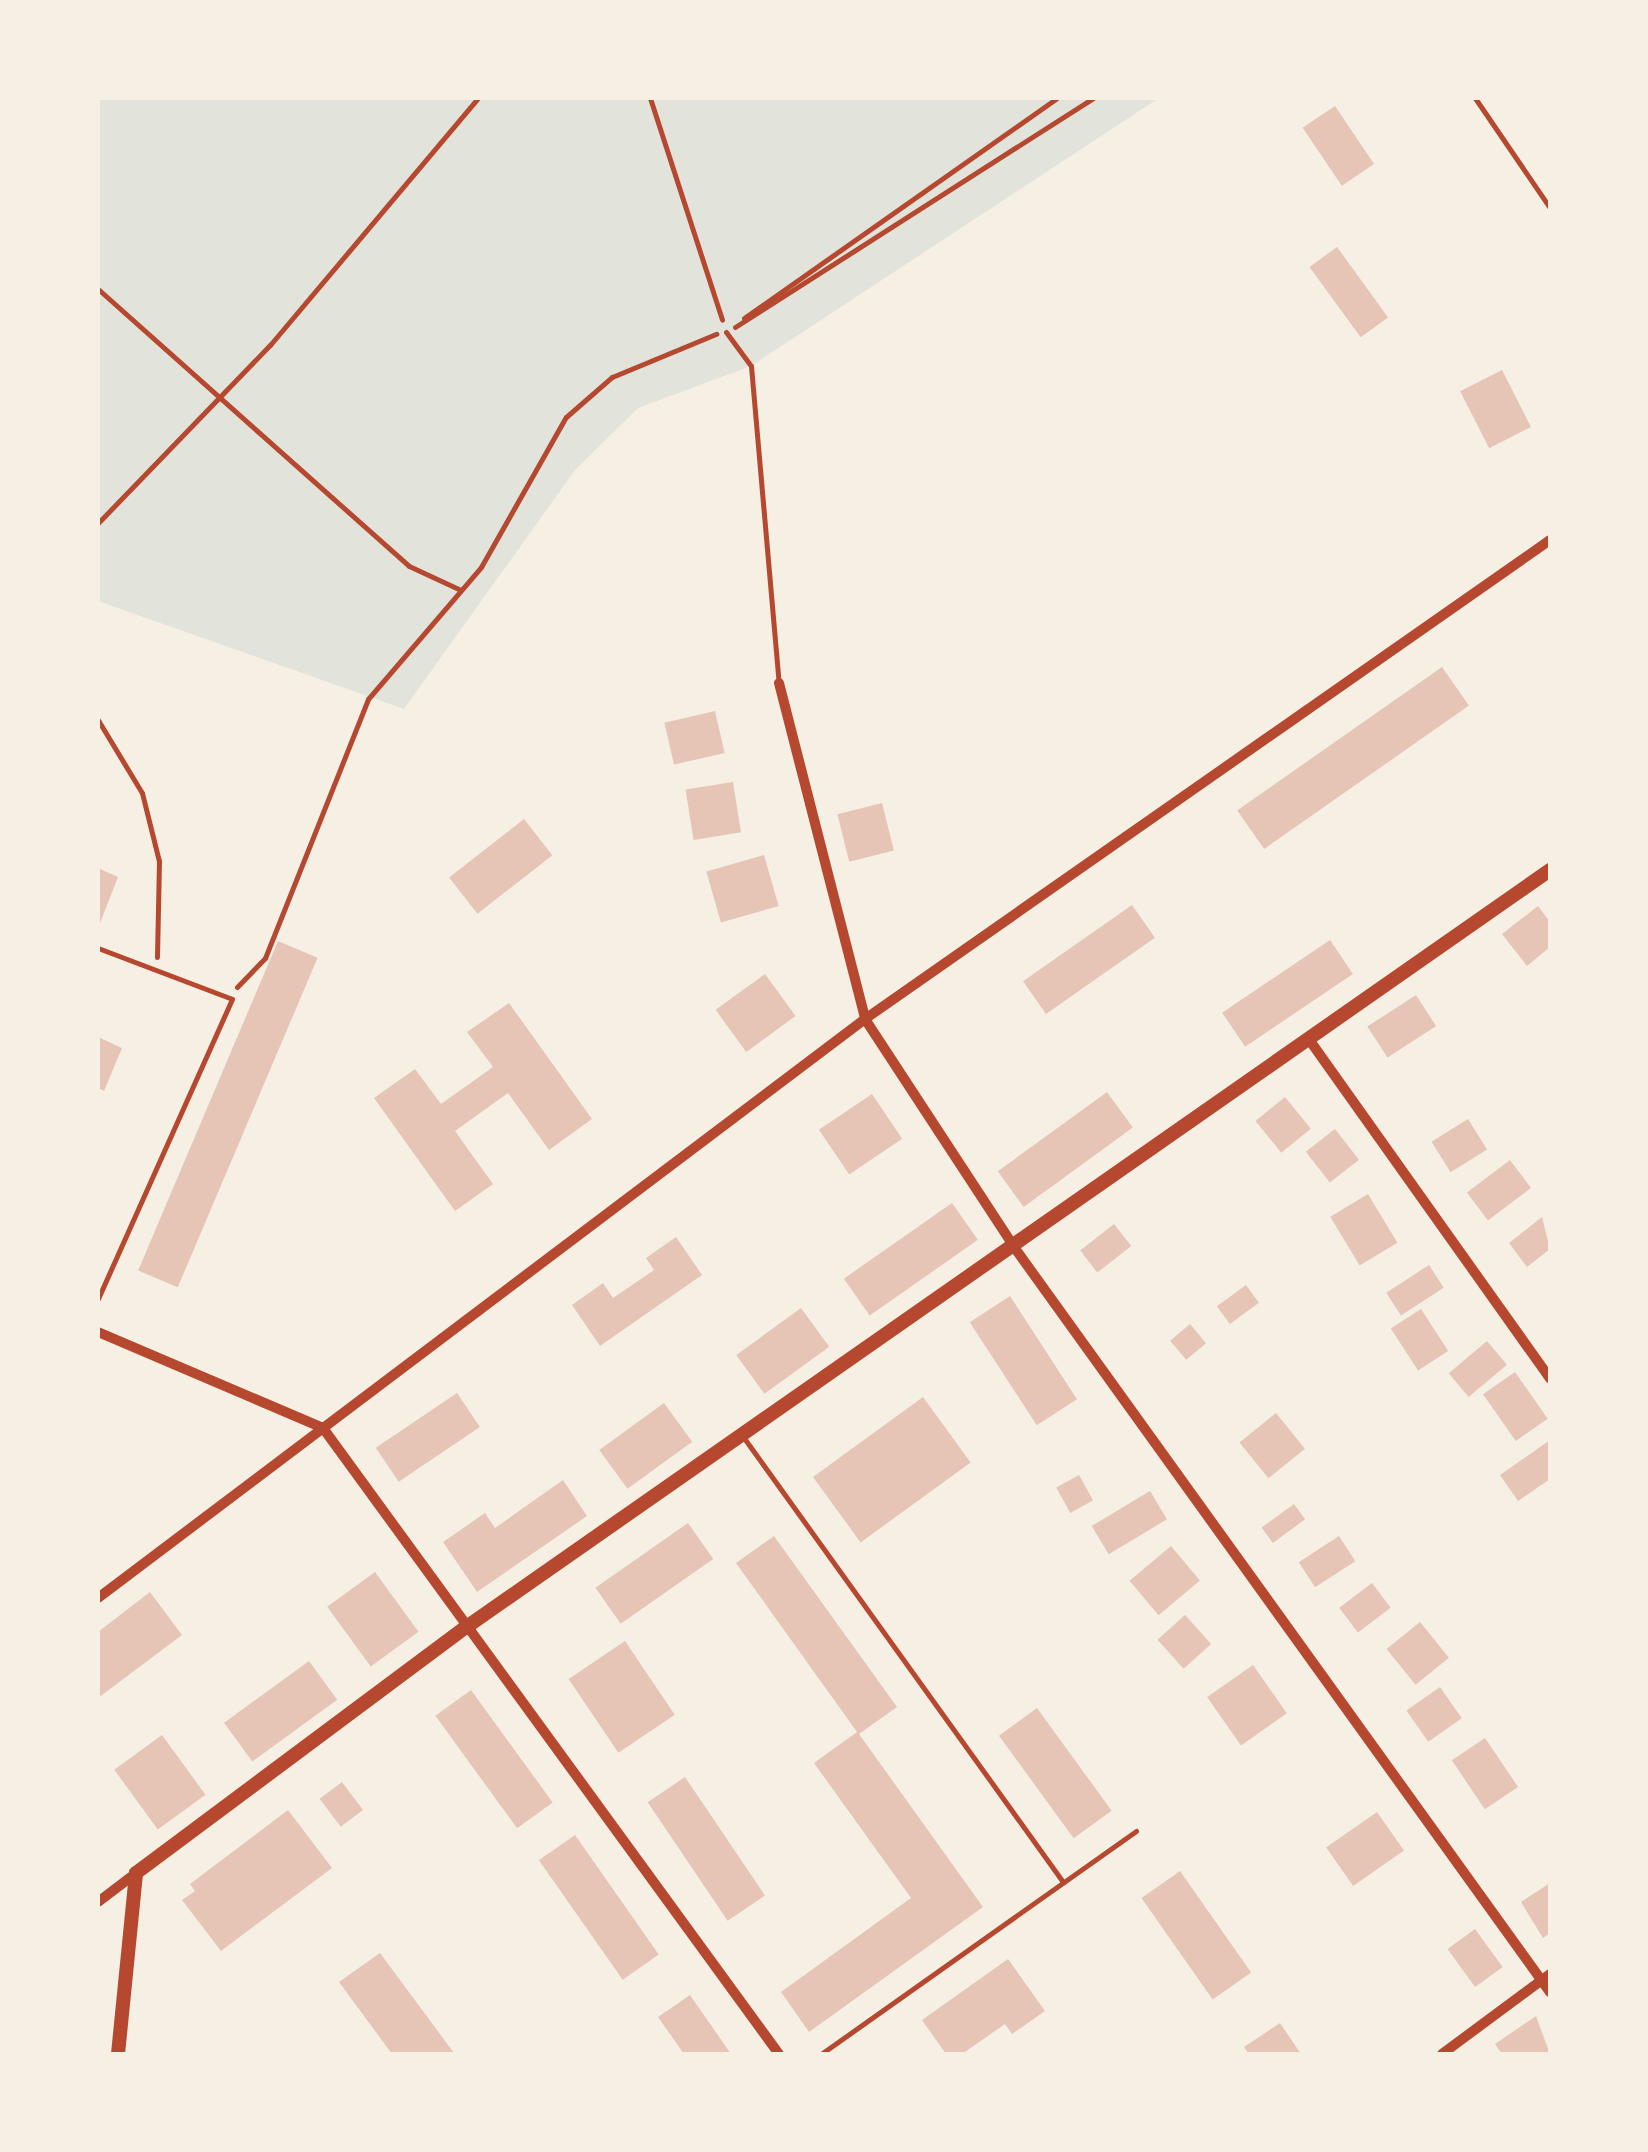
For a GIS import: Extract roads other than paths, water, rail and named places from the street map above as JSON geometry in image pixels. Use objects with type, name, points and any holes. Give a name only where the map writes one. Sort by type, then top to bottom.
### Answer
[{"type":"street","points":[[98,1598],[865,1020],[1550,540]]},
{"type":"street","points":[[779,683],[865,1020],[1014,1247],[1546,1977],[1550,1992]]},
{"type":"street","points":[[98,1902],[465,1628],[1550,870]]},
{"type":"street","points":[[1308,1038],[1550,1379]]},
{"type":"street","points":[[98,1332],[323,1428],[778,2054]]},
{"type":"street","points":[[118,2054],[136,1872]]},
{"type":"street","points":[[1442,2054],[1546,1977]]},
{"type":"lane","points":[[1475,98],[1550,208]]},
{"type":"lane","points":[[726,332],[751,366],[779,683]]},
{"type":"lane","points":[[98,948],[232,999],[98,1298]]},
{"type":"lane","points":[[742,1436],[1062,1882]]},
{"type":"lane","points":[[821,2054],[1136,1830]]}]
